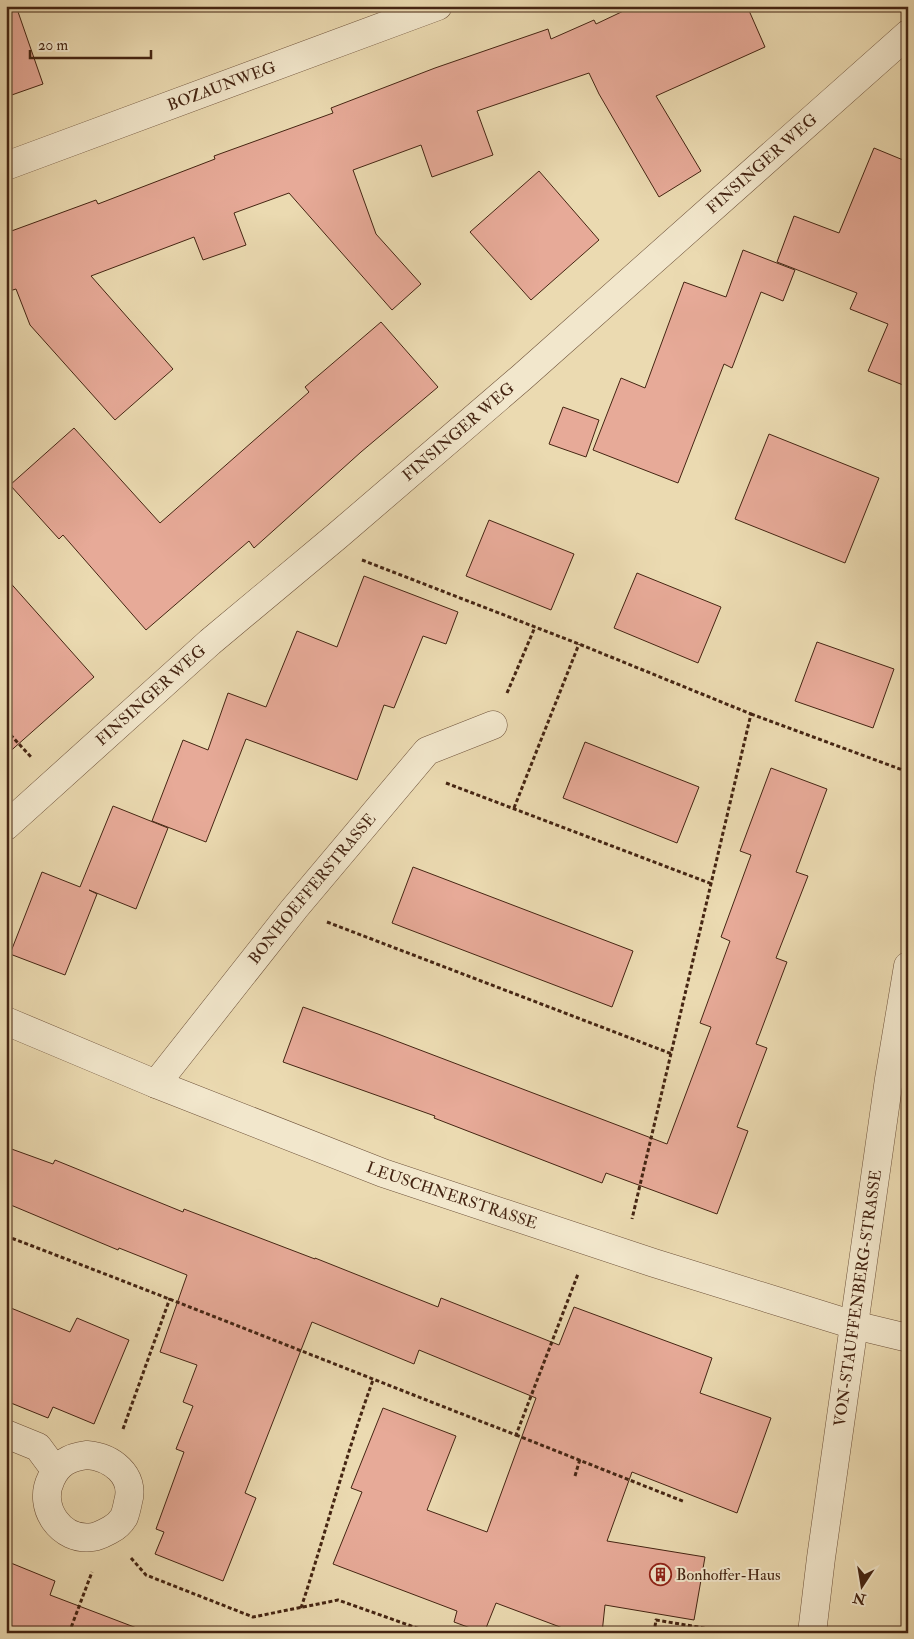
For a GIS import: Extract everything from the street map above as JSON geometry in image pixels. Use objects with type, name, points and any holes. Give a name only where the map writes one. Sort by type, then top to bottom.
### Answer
[{"type":"street","name":"BOZAUNWEG","points":[[6,166],[438,6]]},
{"type":"street","name":"FINSINGER WEG","points":[[6,826],[210,642],[521,378],[908,34]]},
{"type":"street","name":"BONHOEFFERSTRASSE","points":[[156,1084],[294,909],[426,750],[493,725]]},
{"type":"street","name":"VON-STAUFFENBERG-STRASSE","points":[[812,1633],[854,1325],[908,966]]},
{"type":"street","name":"LEUSCHNERSTRASSE","points":[[6,1022],[156,1084],[383,1173],[621,1252],[854,1325],[908,1338]]},
{"type":"street","points":[[6,1434],[38,1447],[55,1470]]},
{"type":"street","points":[[98,1456],[111,1461],[121,1470],[129,1483],[129,1498],[124,1517],[116,1526],[101,1536],[84,1537],[68,1533],[49,1513],[46,1500],[46,1488],[55,1470],[74,1457],[98,1456]]},
{"type":"path","points":[[337,536],[356,558],[579,644],[751,714],[908,772]]},
{"type":"path","points":[[493,725],[535,627]]},
{"type":"path","points":[[514,808],[579,644]]},
{"type":"path","points":[[621,1252],[633,1218],[751,714]]},
{"type":"path","points":[[411,769],[712,884]]},
{"type":"path","points":[[294,909],[672,1054]]},
{"type":"path","points":[[6,1236],[170,1298],[685,1502]]},
{"type":"path","points":[[516,1435],[590,1242]]},
{"type":"path","points":[[111,1461],[170,1298]]},
{"type":"path","points":[[301,1608],[373,1380]]},
{"type":"path","points":[[574,1476],[580,1459]]},
{"type":"path","points":[[69,1633],[107,1532],[146,1575],[253,1617],[338,1600],[431,1633]]},
{"type":"path","points":[[654,1633],[656,1620],[734,1633]]},
{"type":"building","points":[[6,6],[16,6],[43,84],[6,97]]},
{"type":"building","points":[[634,6],[747,6],[765,47],[656,96],[701,171],[659,197],[599,94],[589,73],[477,111],[493,155],[432,177],[421,145],[353,170],[376,234],[421,284],[392,310],[289,193],[234,213],[246,245],[203,260],[194,237],[91,276],[173,369],[115,420],[30,325],[16,289],[6,292],[6,233],[96,200],[98,204],[215,159],[214,156],[333,113],[331,108],[435,68],[548,29],[551,39],[594,20],[596,24]]},
{"type":"building","points":[[874,148],[908,162],[908,387],[868,371],[888,324],[850,309],[857,293],[777,262],[794,216],[839,233]]},
{"type":"building","points":[[539,171],[599,240],[531,300],[470,232]]},
{"type":"building","points":[[743,250],[795,270],[783,301],[761,292],[732,368],[724,364],[678,483],[593,450],[621,378],[645,388],[684,282],[726,297]]},
{"type":"building","points":[[381,322],[438,387],[361,452],[254,548],[249,541],[146,630],[63,535],[59,539],[10,485],[74,428],[160,523],[309,392],[305,387]]},
{"type":"building","points":[[563,407],[599,420],[586,457],[549,444]]},
{"type":"building","points":[[769,434],[879,478],[845,563],[735,519]]},
{"type":"building","points":[[489,520],[574,554],[551,610],[466,576]]},
{"type":"building","points":[[637,573],[721,607],[698,663],[614,628]]},
{"type":"building","points":[[364,576],[458,612],[446,644],[423,636],[394,708],[384,705],[357,780],[246,739],[206,842],[152,821],[183,740],[208,750],[228,693],[266,707],[297,631],[337,647]]},
{"type":"building","points":[[6,578],[94,677],[6,755]]},
{"type":"building","points":[[817,642],[894,669],[873,728],[795,701]]},
{"type":"building","points":[[585,742],[699,787],[677,843],[563,798]]},
{"type":"building","points":[[771,768],[827,789],[796,872],[808,876],[776,958],[787,962],[756,1044],[767,1048],[737,1127],[748,1131],[717,1214],[606,1173],[602,1183],[434,1118],[435,1116],[283,1062],[303,1007],[667,1144],[711,1027],[700,1023],[730,941],[721,937],[751,855],[740,851]]},
{"type":"building","points":[[113,806],[168,828],[136,909],[89,890],[97,894],[65,975],[10,954],[42,872],[80,887]]},
{"type":"building","points":[[413,867],[633,951],[612,1007],[392,923]]},
{"type":"building","points":[[6,1147],[53,1164],[55,1160],[183,1212],[184,1209],[438,1307],[441,1298],[559,1345],[574,1307],[712,1358],[700,1393],[771,1418],[737,1513],[632,1472],[607,1541],[705,1557],[694,1620],[605,1605],[602,1633],[576,1633],[496,1603],[484,1633],[454,1622],[457,1611],[333,1564],[362,1492],[351,1488],[383,1408],[456,1436],[427,1510],[487,1532],[536,1398],[419,1350],[414,1364],[312,1322],[245,1493],[256,1498],[223,1581],[155,1554],[164,1532],[156,1529],[184,1452],[176,1449],[193,1406],[183,1402],[197,1365],[160,1352],[187,1275],[119,1248],[118,1250],[6,1203]]},
{"type":"building","points":[[6,1306],[70,1332],[77,1318],[129,1340],[94,1424],[53,1407],[48,1418],[6,1401]]},
{"type":"building","points":[[6,1561],[55,1581],[50,1595],[142,1630],[142,1633],[6,1633]]},
{"type":"place","name":"Bonhoffer-Haus","points":[[660,1575]]}]
